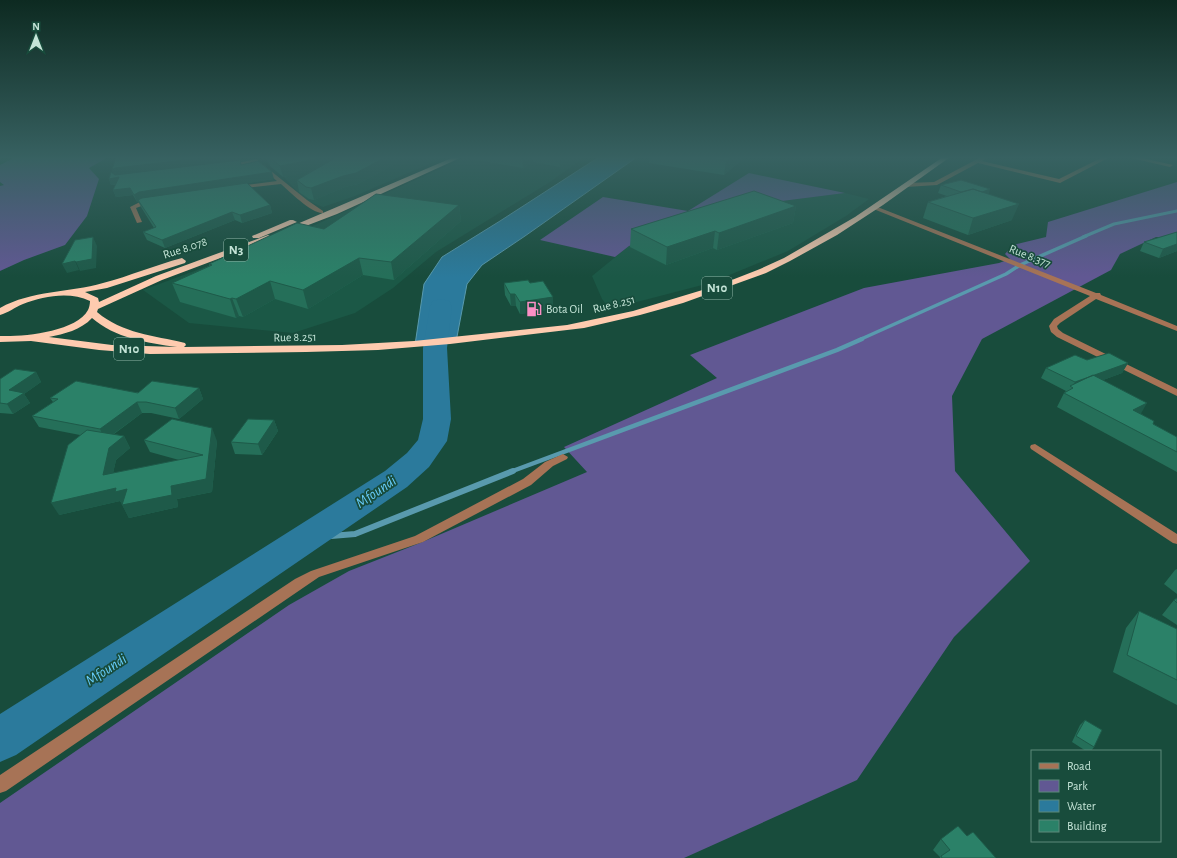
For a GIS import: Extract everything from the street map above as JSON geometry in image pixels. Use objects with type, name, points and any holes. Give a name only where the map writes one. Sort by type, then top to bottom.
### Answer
[{"type":"highway","name":"Rue 8.078","points":[[68,293],[104,286],[156,270],[214,251],[364,197]]},
{"type":"highway","name":"Rue 8.078","points":[[94,310],[139,287],[334,212],[367,197]]},
{"type":"highway","name":"Rue 8.251","points":[[33,338],[136,350],[183,351],[226,349],[340,349],[456,342],[591,323],[633,313],[711,290],[762,271],[796,255],[824,239],[889,197]]},
{"type":"highway","name":"N3","points":[[0,312],[38,297],[68,293],[90,297],[95,300],[94,310],[83,321],[69,328],[33,338],[3,340]]},
{"type":"highway","name":"Rue 8.251","points":[[94,310],[99,320],[120,332],[148,340],[226,349]]},
{"type":"street","points":[[299,197],[307,204],[321,212]]},
{"type":"street","points":[[139,222],[133,206],[159,199]]},
{"type":"street","name":"Rue 8.377","points":[[873,208],[1097,295],[1177,329]]},
{"type":"street","points":[[1097,295],[1058,321],[1053,326],[1054,330],[1060,335],[1177,393]]},
{"type":"street","points":[[1035,447],[1177,540]]},
{"type":"street","points":[[0,785],[315,574],[419,539],[527,482],[549,464],[563,457]]},
{"type":"shaded area","points":[[302,197],[352,197],[323,207],[305,200]]},
{"type":"shaded area","points":[[377,197],[526,197],[436,252],[393,288],[355,313],[293,333],[189,323],[143,290],[297,233]]},
{"type":"shaded area","points":[[813,197],[861,197],[869,199],[846,216],[788,251],[710,283],[610,309],[602,299],[592,276],[629,246],[774,202]]},
{"type":"green space","points":[[0,197],[93,197],[87,216],[65,245],[24,260],[0,271]]},
{"type":"green space","points":[[603,197],[688,211],[710,197],[813,197],[774,202],[629,246],[615,257],[540,240]]},
{"type":"green space","points":[[1128,197],[1177,197],[1177,237],[1156,237],[1120,254],[1111,270],[982,339],[952,396],[955,471],[1030,561],[954,637],[857,780],[684,858],[0,858],[0,803],[289,605],[349,571],[420,543],[587,472],[564,447],[717,378],[690,355],[864,288],[999,263],[1010,259],[1005,254],[1013,245],[1046,237],[1048,222]]},
{"type":"water","points":[[537,197],[580,197],[482,265],[467,284],[456,342],[415,345],[424,284],[442,257]]},
{"type":"building","points":[[262,197],[270,205],[240,215],[232,212],[162,240],[143,232],[156,227],[138,200],[142,198]]},
{"type":"building","points":[[371,197],[399,197],[459,205],[391,262],[359,258],[303,290],[270,281],[236,299],[230,299],[172,283],[297,223],[324,229]]},
{"type":"building","points":[[734,197],[771,197],[796,206],[719,233],[715,231],[667,247],[631,229]]},
{"type":"building","points":[[945,197],[998,197],[1019,204],[973,218],[928,202]]},
{"type":"building","points":[[1177,232],[1177,244],[1163,249],[1144,242]]},
{"type":"building","points":[[93,237],[92,259],[62,264],[75,240]]},
{"type":"building","points":[[528,280],[530,283],[543,281],[553,297],[520,302],[515,294],[510,294],[504,283]]},
{"type":"building","points":[[1109,353],[1128,363],[1075,382],[1046,368],[1075,355],[1087,360]]},
{"type":"building","points":[[15,369],[36,372],[9,390],[24,393],[7,404],[0,403],[0,379]]},
{"type":"building","points":[[1093,375],[1147,403],[1133,410],[1154,421],[1153,424],[1177,437],[1177,452],[1064,393],[1073,388],[1070,386]]},
{"type":"building","points":[[76,381],[138,393],[152,381],[199,388],[175,408],[146,402],[137,402],[100,429],[32,416],[58,399],[50,398]]},
{"type":"building","points":[[172,419],[212,428],[206,479],[171,486],[172,495],[122,505],[127,489],[115,492],[116,488],[51,503],[68,445],[87,430],[124,436],[109,448],[103,475],[203,455],[144,440]]},
{"type":"building","points":[[248,419],[274,420],[258,444],[231,442]]},
{"type":"building","points":[[1139,611],[1177,629],[1177,680],[1127,655]]},
{"type":"building","points":[[1085,720],[1102,730],[1094,747],[1076,736]]},
{"type":"building","points":[[958,826],[967,836],[973,832],[996,858],[942,858],[941,856],[950,850],[941,839]]},
{"type":"waterway","points":[[1083,237],[1114,224],[1177,211]]},
{"type":"waterway","points":[[859,340],[1006,274],[1020,265],[1086,236]]},
{"type":"waterway","name":"Mfoundi","points":[[0,740],[396,479],[418,460],[432,441],[437,419],[435,348],[441,306]]},
{"type":"waterway","points":[[510,472],[837,350],[862,339]]},
{"type":"waterway","points":[[307,538],[355,534],[513,471]]},
{"type":"place","name":"Bota Oil","points":[[534,309]]}]
